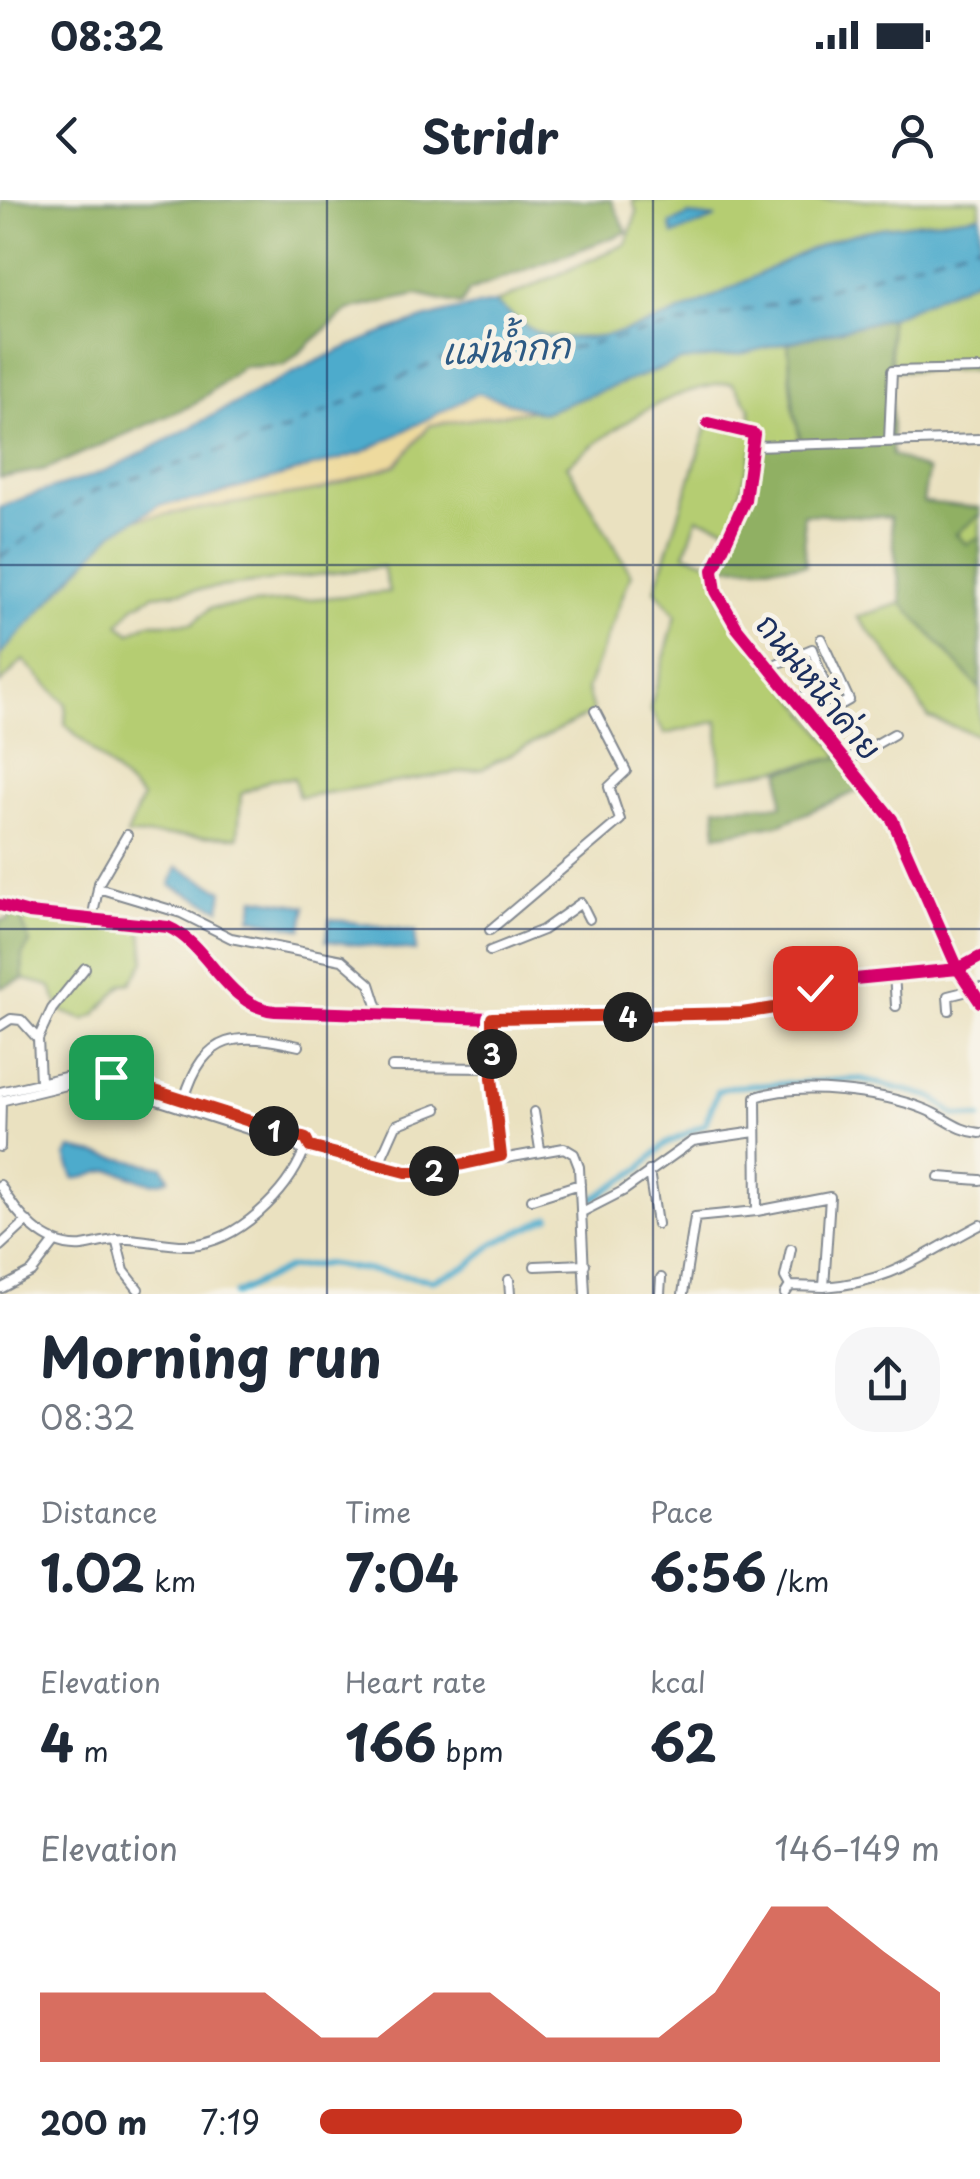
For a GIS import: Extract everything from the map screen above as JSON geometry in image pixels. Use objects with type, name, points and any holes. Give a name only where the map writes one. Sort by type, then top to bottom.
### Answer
[{"type":"street","points":[[889,442],[892,370],[980,369]]},
{"type":"street","points":[[708,423],[754,434],[754,446],[980,439]]},
{"type":"street","name":"ถนนหน้าค่าย","points":[[754,446],[744,500],[713,570],[716,591],[769,667],[892,818],[958,969],[976,989],[980,1002]]},
{"type":"street","points":[[812,721],[849,700],[821,638]]},
{"type":"street","points":[[769,667],[812,649],[825,685],[796,700]]},
{"type":"street","points":[[490,930],[620,820],[608,787],[626,771],[595,711]]},
{"type":"street","points":[[845,762],[894,734]]},
{"type":"street","points":[[92,920],[98,888],[127,834]]},
{"type":"street","points":[[98,888],[181,914],[243,941],[342,960],[370,984],[380,1012]]},
{"type":"street","points":[[490,950],[543,930],[581,903],[589,919]]},
{"type":"street","points":[[0,905],[28,914],[148,922],[181,933],[209,967],[265,1010],[492,1018],[772,1010],[834,981],[894,972],[958,969],[980,957]]},
{"type":"street","points":[[40,1081],[38,1039],[52,1008],[85,968]]},
{"type":"street","points":[[894,972],[896,1006]]},
{"type":"street","points":[[949,1010],[948,996],[976,989]]},
{"type":"street","points":[[492,1018],[492,1068],[501,1156]]},
{"type":"street","points":[[0,1026],[21,1020],[38,1039]]},
{"type":"street","points":[[184,1100],[192,1075],[229,1039],[247,1035],[299,1046]]},
{"type":"street","points":[[392,1067],[492,1068]]},
{"type":"street","points":[[0,1097],[40,1081],[111,1077],[184,1100],[303,1146]]},
{"type":"street","points":[[0,1097],[66,1085],[110,1085],[303,1146],[427,1172],[556,1146],[574,1154],[580,1184],[585,1294]]},
{"type":"street","points":[[758,1211],[754,1132],[755,1100],[759,1094],[837,1092],[885,1096],[930,1111],[964,1132],[980,1133]]},
{"type":"street","points":[[0,1097],[0,1147]]},
{"type":"street","points":[[379,1163],[396,1125],[437,1109]]},
{"type":"street","points":[[534,1112],[540,1149]]},
{"type":"street","points":[[582,1212],[624,1191],[693,1141],[754,1132]]},
{"type":"street","points":[[0,1185],[11,1205],[55,1242],[82,1246],[116,1239],[188,1245],[230,1231],[290,1182],[303,1146]]},
{"type":"street","points":[[649,1171],[657,1224]]},
{"type":"street","points":[[939,1177],[980,1180]]},
{"type":"street","points":[[532,1200],[580,1184]]},
{"type":"street","points":[[683,1294],[695,1217],[830,1198],[824,1287]]},
{"type":"street","points":[[0,1246],[27,1221]]},
{"type":"street","points":[[790,1250],[788,1290],[861,1284],[911,1267],[980,1225]]},
{"type":"street","points":[[116,1239],[124,1271],[138,1289]]},
{"type":"street","points":[[4,1289],[32,1272],[55,1242]]},
{"type":"street","points":[[535,1266],[585,1264]]},
{"type":"street","points":[[660,1294],[661,1278]]},
{"type":"street","points":[[510,1280],[510,1294]]},
{"type":"green space","points":[[1,200],[611,200],[627,232],[469,291],[461,305],[417,295],[348,310],[285,365],[242,367],[195,404],[46,469],[0,478]]},
{"type":"green space","points":[[632,200],[980,200],[980,215],[846,236],[692,307],[619,333],[583,338],[547,336],[527,327],[495,303],[626,244],[637,212]]},
{"type":"green space","points":[[980,277],[980,370],[892,371],[889,318]]},
{"type":"green space","points":[[889,318],[892,455],[928,471],[923,502],[980,508],[980,515],[956,534],[967,544],[980,536],[980,689],[902,603],[890,517],[803,514],[806,565],[714,567],[733,522],[754,446],[801,442],[794,412],[788,343]]},
{"type":"green space","points":[[788,343],[793,409],[801,442],[730,528],[697,518],[685,554],[715,564],[725,607],[841,757],[720,780],[718,721],[665,734],[650,709],[676,615],[655,590],[708,423],[754,433],[750,408],[732,383],[685,392],[664,401],[624,423],[567,465],[631,574],[587,689],[593,712],[482,769],[299,797],[294,778],[272,779],[241,794],[238,837],[127,835],[142,798],[65,724],[66,704],[23,660],[0,684],[0,655],[113,533],[136,519],[320,490],[396,465],[430,425],[532,410],[543,413],[681,361]],"holes":[[[383,567],[389,592],[210,608],[193,623],[149,623],[130,633],[119,624],[134,606],[154,595]]]},
{"type":"green space","points":[[980,515],[980,736],[929,718],[886,651],[857,617],[902,603],[890,517],[955,534]]},
{"type":"green space","points":[[841,757],[867,787],[781,824],[716,835],[716,807],[782,805],[781,771]]},
{"type":"green space","points":[[15,909],[29,913],[22,922],[30,943],[22,955],[23,979],[0,988],[0,920],[7,920]]},
{"type":"green space","points":[[29,913],[132,921],[142,932],[145,961],[131,983],[123,984],[96,1014],[84,1020],[61,1011],[50,986],[23,979],[22,955],[30,943],[22,922]]},
{"type":"sand","points":[[478,393],[532,410],[430,425],[396,465],[320,490],[136,519],[159,505],[201,499],[361,453]]},
{"type":"water","points":[[689,215],[716,218],[673,235],[670,224]]},
{"type":"water","name":"แม่น้ำกก","points":[[980,215],[980,277],[889,318],[740,354],[681,361],[542,413],[478,393],[361,453],[201,499],[159,505],[113,533],[0,655],[0,508],[107,470],[349,347],[445,313],[495,303],[527,327],[547,336],[583,338],[619,333],[692,307],[846,236]]},
{"type":"water","points":[[177,867],[223,891],[220,909],[170,885]]},
{"type":"water","points":[[255,898],[306,906],[302,929],[251,918]]},
{"type":"water","points":[[330,919],[416,931],[415,951],[326,941]]},
{"type":"water","points":[[71,1149],[163,1167],[169,1178],[148,1182],[109,1171],[74,1178],[66,1156]]},
{"type":"waterway","points":[[593,1199],[640,1169],[664,1145],[705,1124],[718,1091],[729,1087],[861,1079],[932,1097],[955,1115],[980,1118]]},
{"type":"waterway","points":[[235,1294],[288,1268],[326,1264],[433,1280],[468,1266],[493,1244],[550,1217]]},
{"type":"ferry route","points":[[0,557],[96,490],[286,430],[439,360],[516,360],[784,302],[980,243]]},
{"type":"cycle path","points":[[708,423],[754,434],[745,500],[713,570],[716,591],[737,628],[892,819],[958,969],[980,1002]]},
{"type":"cycle path","points":[[0,905],[29,913],[168,927],[195,947],[244,999],[275,1011],[492,1018],[742,1013],[781,1007],[834,981],[958,969],[980,957]]},
{"type":"route","points":[[111,1077],[304,1138],[310,1147],[406,1172],[427,1172],[501,1156],[492,1078],[492,1018],[742,1013],[781,1007],[815,988]]}]
